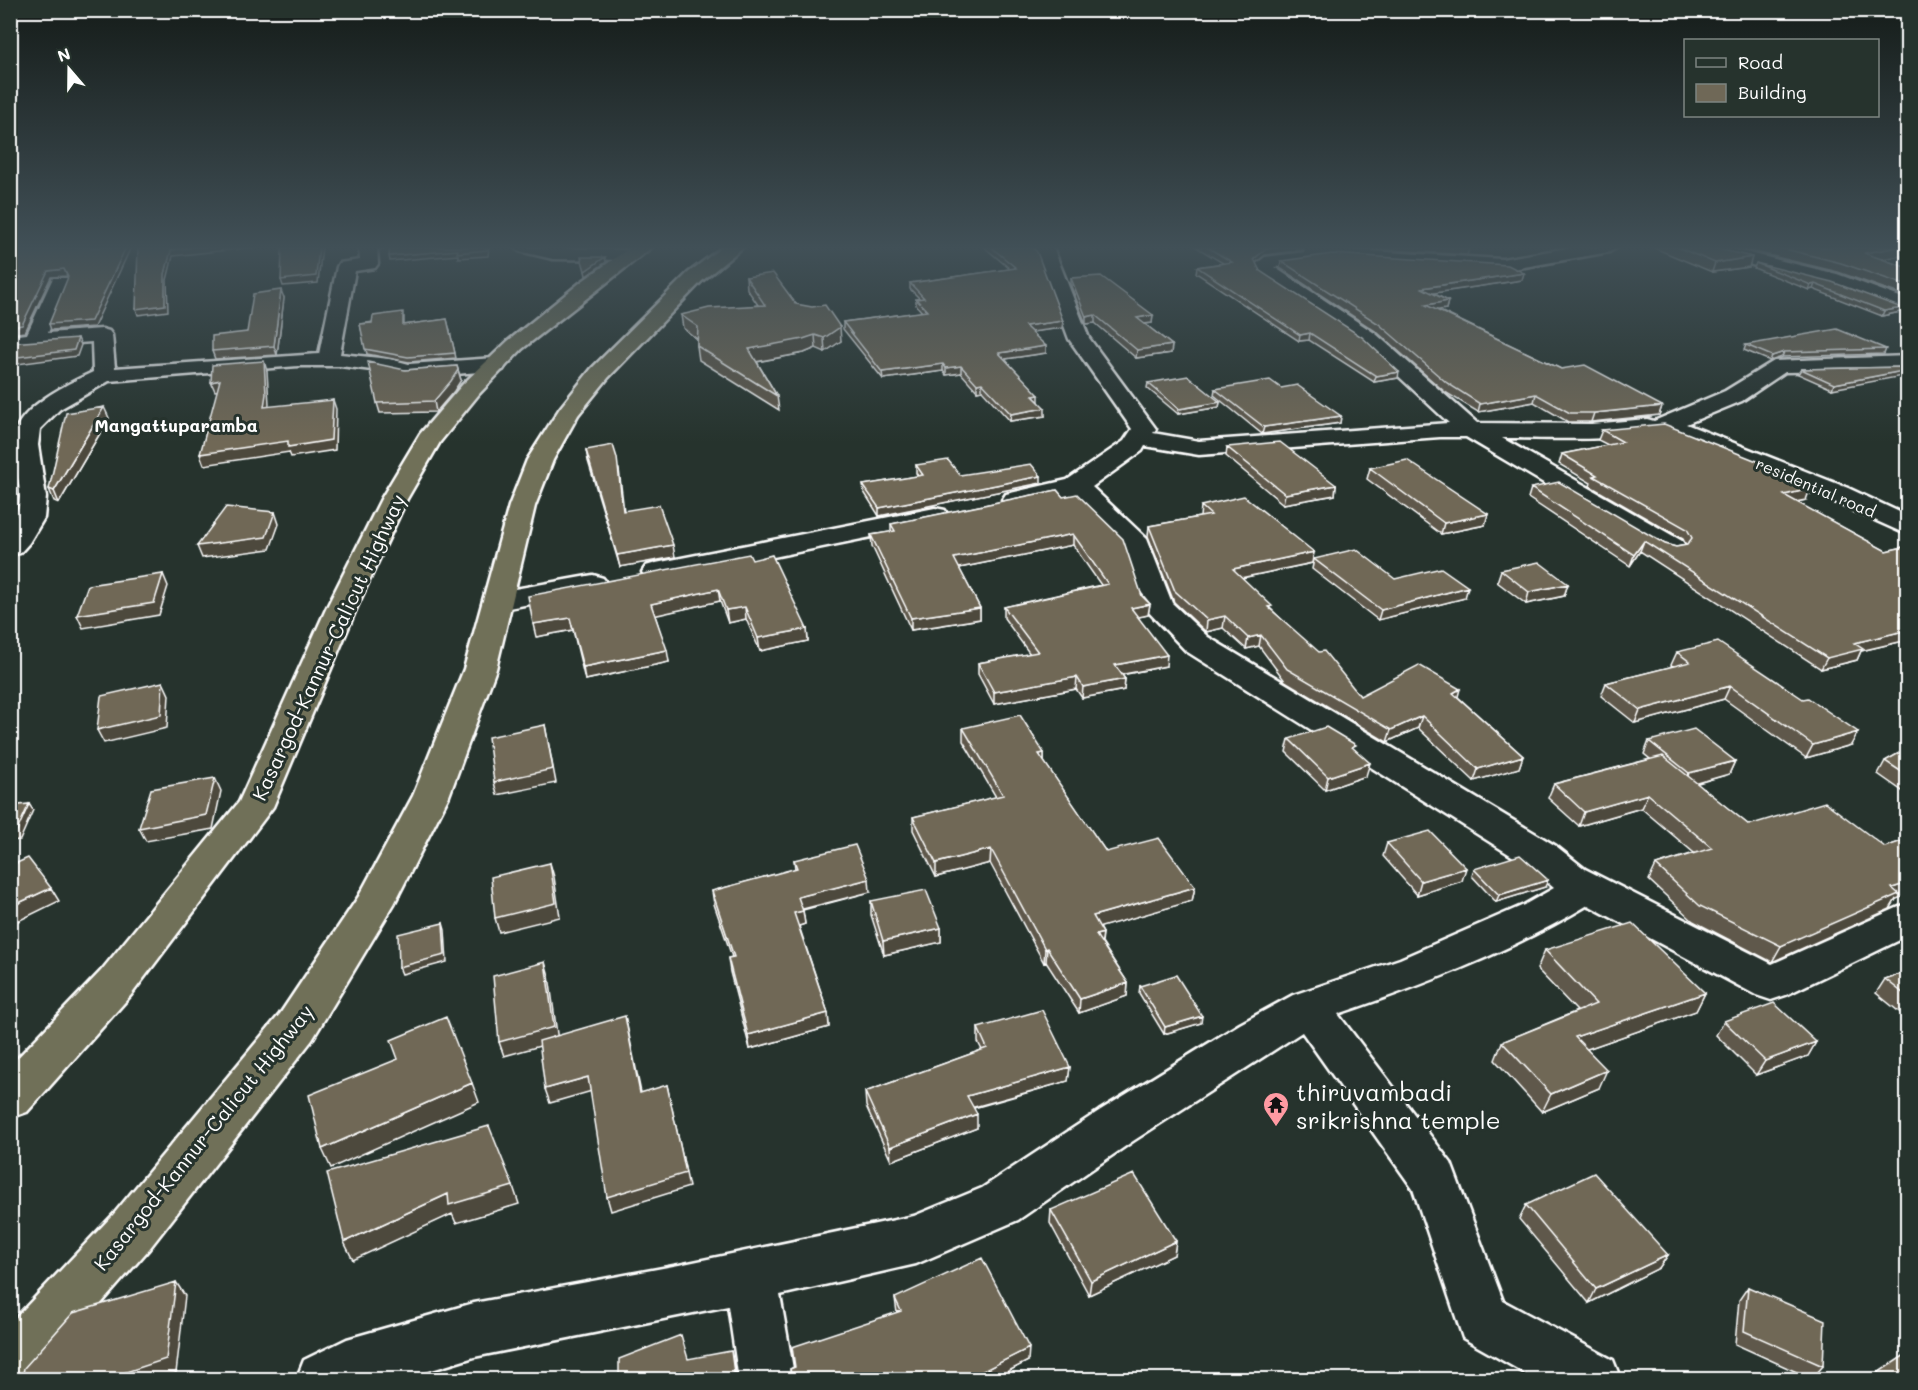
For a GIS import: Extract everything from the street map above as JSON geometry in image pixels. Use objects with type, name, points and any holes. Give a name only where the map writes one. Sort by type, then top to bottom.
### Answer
[{"type":"highway","name":"Kasargod-Kannur-Calicut Highway","points":[[10,1098],[116,983],[255,807],[342,607],[394,499],[429,439],[471,389],[515,345],[556,312]]},
{"type":"highway","name":"Kasargod-Kannur-Calicut Highway","points":[[10,1365],[131,1232],[296,1027],[374,903],[431,796],[480,669],[522,506],[540,460],[568,413],[631,339],[659,312]]},
{"type":"street","points":[[35,340],[47,312]]},
{"type":"street","points":[[328,360],[339,312]]},
{"type":"street","points":[[498,601],[687,566],[1076,486],[1133,446],[1144,429],[1079,339],[1069,312]]},
{"type":"street","points":[[1329,312],[1369,338],[1471,430],[1672,547]]},
{"type":"street","points":[[10,342],[102,335],[104,375]]},
{"type":"street","points":[[10,547],[22,536],[32,514],[34,493],[25,448],[27,430],[50,406],[78,387],[104,375],[328,360],[390,366],[408,371],[495,365]]},
{"type":"street","points":[[1139,438],[1199,448],[1440,430],[1592,431],[1664,424],[1722,402],[1755,385],[1769,370],[1782,366],[1908,363]]},
{"type":"street","name":"residential road","points":[[1664,424],[1839,494],[1908,527]]},
{"type":"street","points":[[1076,486],[1137,545],[1158,606],[1197,644],[1542,856],[1571,879],[1771,982],[1908,918]]},
{"type":"street","points":[[324,1380],[347,1367],[474,1330],[750,1277],[916,1240],[1000,1204],[1256,1036],[1308,1007],[1415,971],[1538,916],[1576,894],[1571,879]]},
{"type":"street","points":[[1308,1007],[1434,1179],[1482,1318],[1593,1380]]},
{"type":"street","points":[[750,1277],[767,1380]]},
{"type":"building","points":[[10,312],[28,312],[22,325],[10,327]]},
{"type":"building","points":[[54,312],[95,312],[91,321],[49,324]]},
{"type":"building","points":[[250,312],[278,312],[274,346],[212,351],[212,336],[247,332]]},
{"type":"building","points":[[403,312],[403,325],[447,319],[455,353],[408,357],[365,349],[360,324],[372,323],[373,316]]},
{"type":"building","points":[[694,312],[830,312],[840,327],[824,338],[815,335],[749,349],[777,396],[697,346],[698,327],[681,315]]},
{"type":"building","points":[[920,312],[1060,312],[1063,321],[1025,326],[1046,346],[999,353],[1039,395],[1033,396],[1045,408],[1011,414],[982,383],[977,384],[961,366],[946,368],[943,364],[882,372],[843,322]]},
{"type":"building","points":[[1084,312],[1149,312],[1153,315],[1137,318],[1172,345],[1137,350],[1095,315],[1086,317]]},
{"type":"building","points":[[1265,312],[1323,312],[1362,337],[1399,372],[1376,376],[1310,333],[1300,335]]},
{"type":"building","points":[[1360,312],[1440,312],[1561,369],[1585,365],[1662,406],[1594,413],[1570,413],[1536,394],[1480,404],[1447,383],[1379,324]]},
{"type":"building","points":[[1837,329],[1886,349],[1784,352],[1772,356],[1746,345]]},
{"type":"building","points":[[78,338],[74,350],[10,358],[10,343]]},
{"type":"building","points":[[264,361],[266,394],[264,407],[333,400],[331,440],[288,447],[288,441],[200,454],[220,380],[211,382],[212,365]]},
{"type":"building","points":[[368,362],[405,370],[457,366],[458,370],[434,401],[377,403]]},
{"type":"building","points":[[1908,367],[1908,370],[1834,384],[1801,369]]},
{"type":"building","points":[[1188,376],[1220,402],[1179,409],[1148,383]]},
{"type":"building","points":[[1270,380],[1281,388],[1297,385],[1341,416],[1264,427],[1215,389]]},
{"type":"building","points":[[104,407],[54,491],[49,489],[66,413]]},
{"type":"building","points":[[1664,424],[1757,461],[1810,489],[1784,495],[1886,551],[1908,546],[1908,630],[1854,643],[1863,649],[1827,658],[1644,541],[1634,555],[1531,488],[1559,482],[1665,544],[1676,547],[1687,545],[1692,538],[1687,529],[1593,476],[1597,475],[1562,454],[1623,442],[1602,430]]},
{"type":"building","points":[[1280,442],[1336,485],[1285,494],[1227,447]]},
{"type":"building","points":[[613,445],[617,458],[623,511],[659,505],[673,545],[617,555],[586,450]]},
{"type":"building","points":[[948,460],[960,475],[1031,464],[1041,476],[879,508],[863,485],[923,475],[916,465]]},
{"type":"building","points":[[1407,460],[1488,514],[1444,523],[1370,468]]},
{"type":"building","points":[[1057,490],[1063,497],[1077,494],[1123,539],[1142,596],[1150,604],[1131,608],[1167,655],[1115,665],[1125,679],[1083,687],[1077,677],[994,692],[978,663],[1038,652],[1004,607],[1108,584],[1073,534],[954,558],[980,608],[911,618],[871,535],[895,531],[891,524]]},
{"type":"building","points":[[1244,496],[1314,552],[1233,569],[1272,606],[1268,607],[1319,652],[1324,651],[1360,696],[1419,665],[1460,689],[1453,693],[1523,756],[1478,769],[1422,716],[1391,730],[1287,669],[1261,635],[1248,638],[1225,616],[1207,620],[1175,591],[1149,526],[1211,515],[1201,506]]},
{"type":"building","points":[[226,507],[275,512],[266,537],[197,546]]},
{"type":"building","points":[[1356,549],[1395,579],[1441,568],[1468,587],[1381,610],[1314,559]]},
{"type":"building","points":[[749,554],[752,560],[772,555],[807,629],[758,638],[745,607],[726,610],[718,589],[651,604],[667,650],[583,667],[570,618],[533,624],[528,596]]},
{"type":"building","points":[[1539,562],[1568,584],[1529,592],[1501,570]]},
{"type":"building","points":[[163,574],[154,603],[77,615],[88,585]]},
{"type":"building","points":[[1718,642],[1803,699],[1808,698],[1858,732],[1813,745],[1730,686],[1640,710],[1606,683],[1690,662],[1677,652]]},
{"type":"building","points":[[163,682],[161,715],[97,730],[101,696]]},
{"type":"building","points":[[1020,715],[1044,753],[1039,754],[1106,852],[1159,838],[1195,887],[1093,916],[1103,933],[1096,935],[1128,983],[1080,999],[1047,948],[1045,949],[991,849],[936,863],[913,817],[1003,795],[963,728]]},
{"type":"building","points":[[545,725],[553,769],[494,782],[488,737]]},
{"type":"building","points":[[1326,727],[1356,745],[1352,747],[1370,763],[1328,777],[1289,739]]},
{"type":"building","points":[[1694,729],[1735,761],[1689,773],[1649,741]]},
{"type":"building","points":[[1908,748],[1908,776],[1885,761]]},
{"type":"building","points":[[1663,756],[1749,825],[1825,802],[1885,847],[1908,839],[1908,883],[1892,888],[1899,894],[1781,946],[1700,906],[1656,865],[1712,848],[1648,794],[1584,812],[1554,784]]},
{"type":"building","points":[[215,778],[206,815],[139,828],[151,789]]},
{"type":"building","points":[[29,804],[16,833],[10,834],[10,806]]},
{"type":"building","points":[[1430,831],[1466,868],[1421,881],[1387,843]]},
{"type":"building","points":[[855,845],[869,879],[798,897],[803,911],[794,913],[828,1013],[748,1035],[728,958],[734,957],[712,891],[797,868],[794,860]]},
{"type":"building","points":[[1520,855],[1548,880],[1499,895],[1474,869]]},
{"type":"building","points":[[28,858],[51,888],[10,907],[10,866]]},
{"type":"building","points":[[550,863],[556,903],[495,918],[491,877]]},
{"type":"building","points":[[926,890],[941,928],[883,941],[871,901]]},
{"type":"building","points":[[443,923],[445,955],[399,967],[398,934]]},
{"type":"building","points":[[1632,923],[1705,993],[1575,1037],[1607,1070],[1551,1094],[1502,1042],[1596,1004],[1545,950]]},
{"type":"building","points":[[545,962],[554,1027],[499,1042],[493,976]]},
{"type":"building","points":[[1908,971],[1908,997],[1885,979]]},
{"type":"building","points":[[1176,975],[1202,1016],[1165,1027],[1140,986]]},
{"type":"building","points":[[1774,1003],[1816,1042],[1765,1061],[1724,1021]]},
{"type":"building","points":[[1042,1010],[1070,1067],[967,1096],[977,1114],[890,1147],[865,1092],[987,1048],[978,1028]]},
{"type":"building","points":[[625,1016],[640,1093],[667,1085],[686,1173],[607,1197],[588,1077],[545,1089],[539,1041]]},
{"type":"building","points":[[446,1017],[472,1083],[322,1149],[309,1095],[398,1059],[391,1040]]},
{"type":"building","points":[[489,1126],[513,1186],[449,1205],[448,1194],[344,1242],[327,1173]]},
{"type":"building","points":[[1594,1173],[1668,1255],[1596,1289],[1526,1205]]},
{"type":"building","points":[[1134,1174],[1176,1241],[1091,1281],[1051,1210]]},
{"type":"building","points":[[982,1258],[1029,1348],[965,1380],[792,1380],[790,1369],[795,1367],[792,1347],[901,1311],[895,1298]]},
{"type":"building","points":[[176,1282],[166,1359],[102,1380],[22,1380],[24,1368],[73,1313]]},
{"type":"building","points":[[1748,1287],[1825,1320],[1823,1366],[1744,1331]]},
{"type":"building","points":[[681,1335],[688,1359],[731,1351],[735,1380],[619,1380],[619,1359]]},
{"type":"building","points":[[1908,1353],[1908,1380],[1876,1380],[1873,1376]]},
{"type":"building","points":[[1415,1375],[1418,1380],[1406,1380]]},
{"type":"place","name":"thiruvambadi srikrishna temple","points":[[1276,1128]]},
{"type":"district","name":"Mangattuparamba","points":[[176,425]]}]
